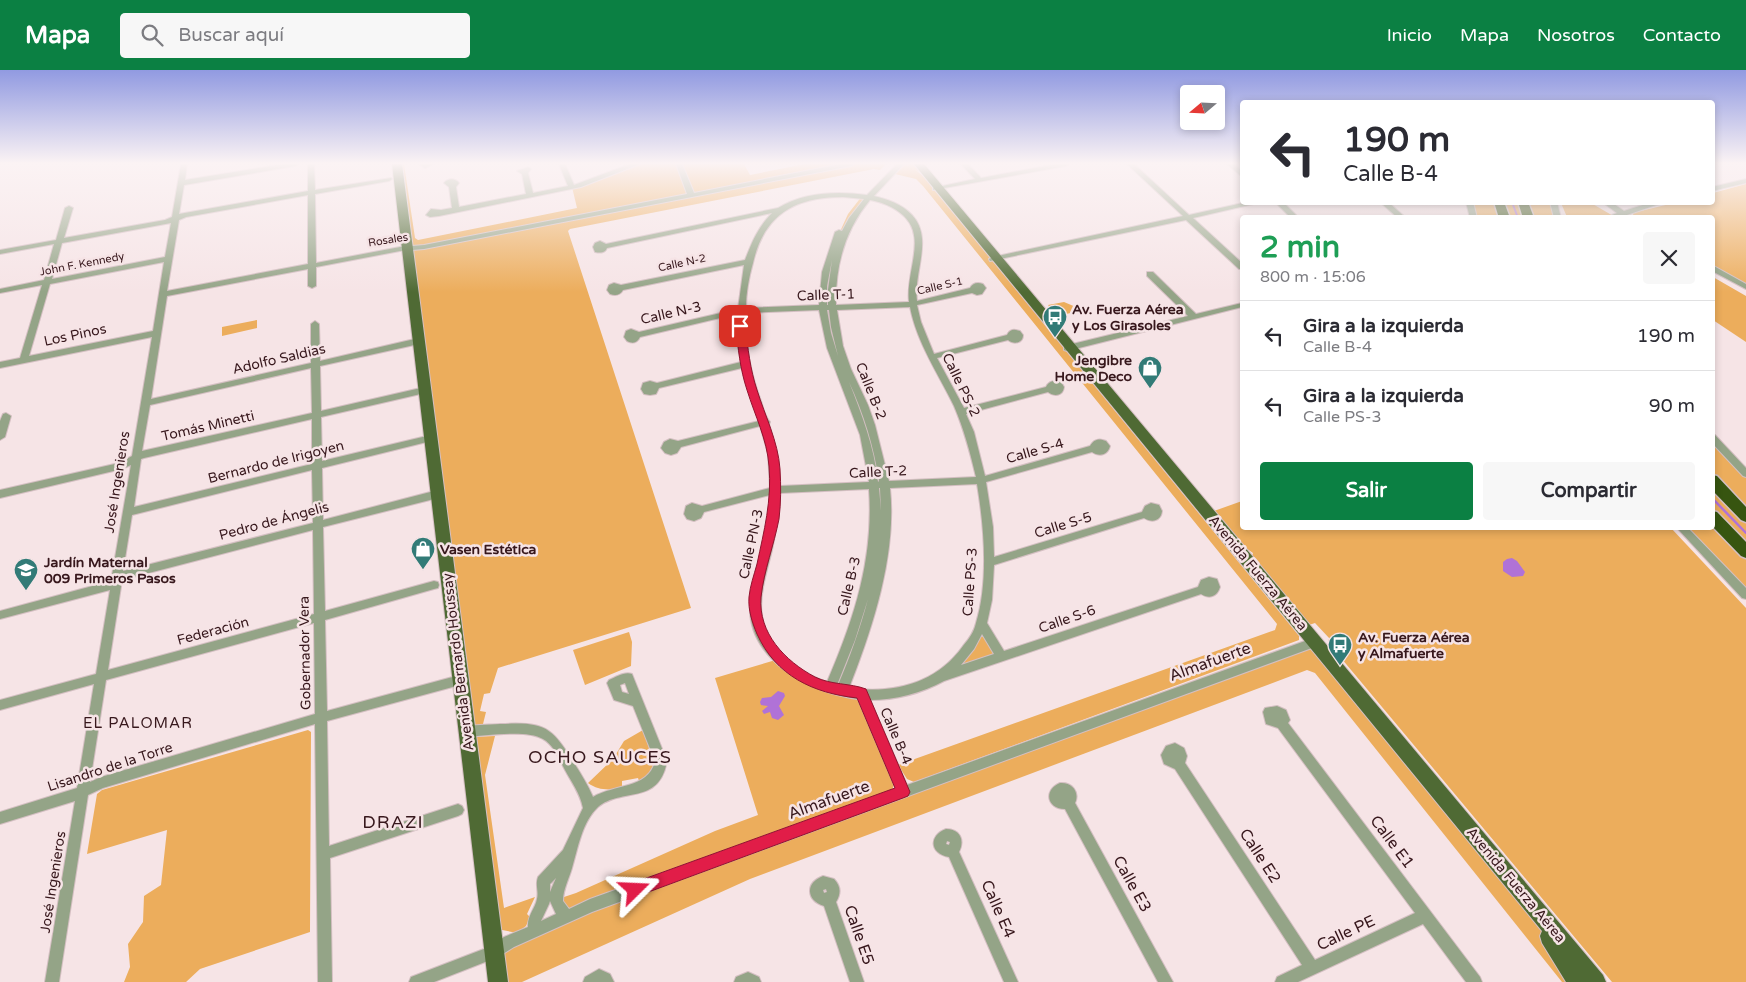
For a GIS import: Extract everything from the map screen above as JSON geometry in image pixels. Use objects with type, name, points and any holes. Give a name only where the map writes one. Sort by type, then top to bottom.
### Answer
[{"type":"highway","points":[[1715,483],[1746,516]]},
{"type":"highway","points":[[1715,519],[1746,552]]},
{"type":"main road","name":"Avenida Bernardo Houssay","points":[[403,207],[498,982]]},
{"type":"main road","name":"Avenida Fuerza Aérea","points":[[952,207],[1313,644],[1596,982]]},
{"type":"main road","name":"Avenida Fuerza Aérea","points":[[1313,644],[1550,937],[1576,982]]},
{"type":"street","name":"José Ingenieros","points":[[52,982],[177,207]]},
{"type":"street","points":[[0,252],[167,222],[184,215],[233,207]]},
{"type":"street","points":[[312,207],[312,286]]},
{"type":"street","points":[[439,213],[469,207]]},
{"type":"street","name":"Rosales","points":[[163,294],[312,265],[408,248],[424,247],[632,207]]},
{"type":"street","name":"Calle PS-2","points":[[779,210],[787,207]]},
{"type":"street","name":"Calle B-2","points":[[860,207],[836,247],[826,335],[836,366],[855,406],[879,486]]},
{"type":"street","name":"Calle PS-2","points":[[894,207],[900,209],[913,220],[918,228],[920,237],[913,272],[913,304],[920,329],[932,357],[961,412],[969,432],[982,480]]},
{"type":"street","points":[[1177,207],[1240,265]]},
{"type":"street","points":[[996,259],[1239,207]]},
{"type":"street","points":[[1283,207],[1293,215]]},
{"type":"street","points":[[1389,207],[1399,215]]},
{"type":"street","points":[[1604,207],[1620,215],[1647,207]]},
{"type":"street","points":[[1610,207],[1620,215]]},
{"type":"street","points":[[24,360],[69,208]]},
{"type":"street","points":[[605,246],[779,210]]},
{"type":"street","name":"Calle PN-3","points":[[779,210],[763,227],[759,235],[750,261],[742,295],[741,311],[741,333],[745,364],[752,390],[771,442],[775,490],[768,546],[755,597],[757,620],[764,640],[779,659],[791,669],[813,682],[830,688]]},
{"type":"street","points":[[750,216],[759,235]]},
{"type":"street","name":"John F. Kennedy","points":[[0,291],[169,259]]},
{"type":"street","name":"Calle N-2","points":[[620,288],[750,261]]},
{"type":"street","points":[[1715,269],[1746,289]]},
{"type":"street","points":[[1150,274],[1194,317]]},
{"type":"street","points":[[1715,276],[1736,288],[1746,289]]},
{"type":"street","name":"Calle S-1","points":[[913,304],[973,290]]},
{"type":"street","name":"Calle T-1","points":[[741,311],[913,304]]},
{"type":"street","points":[[1069,348],[1240,306]]},
{"type":"street","name":"Calle N-3","points":[[637,335],[741,311]]},
{"type":"street","name":"Gobernador Vera","points":[[315,324],[325,982]]},
{"type":"street","name":"Los Pinos","points":[[0,365],[156,333]]},
{"type":"street","points":[[932,357],[1010,337]]},
{"type":"street","name":"Adolfo Saldias","points":[[145,403],[419,341]]},
{"type":"street","points":[[656,386],[745,364]]},
{"type":"street","points":[[961,412],[1050,389]]},
{"type":"street","name":"Tomás Minetti","points":[[0,494],[122,466],[141,456],[425,390]]},
{"type":"street","points":[[0,437],[6,416]]},
{"type":"street","points":[[677,445],[764,422]]},
{"type":"street","name":"Bernardo de Irigoyen","points":[[128,512],[431,438]]},
{"type":"street","points":[[1715,440],[1746,474]]},
{"type":"street","name":"Calle S-4","points":[[982,480],[1094,448]]},
{"type":"street","name":"Calle T-2","points":[[700,510],[775,490],[982,480]]},
{"type":"street","name":"Calle PS-3","points":[[830,688],[880,694],[895,692],[941,677],[973,642],[982,624],[988,563],[987,525],[982,480]]},
{"type":"street","name":"Calle B-3","points":[[849,690],[865,633],[872,589],[884,538],[879,486]]},
{"type":"street","name":"Pedro de Ángelis","points":[[0,615],[318,525],[438,494]]},
{"type":"street","name":"Calle S-5","points":[[988,563],[1146,514]]},
{"type":"street","points":[[1684,530],[1746,595]]},
{"type":"street","name":"Federación","points":[[0,705],[434,586]]},
{"type":"street","name":"Calle B-3","points":[[830,688],[872,589]]},
{"type":"street","name":"Calle S-6","points":[[941,677],[1203,589]]},
{"type":"street","points":[[982,624],[1002,657]]},
{"type":"street","name":"Almafuerte","points":[[416,982],[493,952],[509,942],[566,916],[1313,644]]},
{"type":"street","name":"Lisandro de la Torre","points":[[0,818],[82,792],[101,783],[321,718],[460,680]]},
{"type":"street","name":"Calle B-4","points":[[849,690],[903,792]]},
{"type":"street","points":[[535,930],[534,921],[556,892],[565,870],[568,853],[589,809],[607,795],[639,788],[650,782],[661,766],[638,702]]},
{"type":"street","name":"Calle E1","points":[[1281,723],[1475,982]]},
{"type":"street","points":[[466,732],[514,730],[537,731],[546,734],[561,751],[585,789],[589,809]]},
{"type":"street","name":"Calle E2","points":[[1178,763],[1312,968]]},
{"type":"street","points":[[585,789],[607,795]]},
{"type":"street","name":"Calle E3","points":[[1068,803],[1166,982]]},
{"type":"street","points":[[323,854],[458,810]]},
{"type":"street","name":"Calle E4","points":[[952,850],[1012,982]]},
{"type":"street","name":"Calle E5","points":[[828,899],[857,982]]},
{"type":"street","points":[[550,901],[566,916]]},
{"type":"street","name":"Calle PE","points":[[1282,982],[1425,916]]},
{"type":"street","points":[[590,982],[599,976],[607,982]]},
{"type":"street","points":[[741,982],[748,979],[754,982]]},
{"type":"shaded area","points":[[403,207],[410,207],[415,238],[418,240],[577,207],[637,207],[564,221],[638,207],[684,207],[570,229],[568,231],[691,608],[498,668],[490,693],[484,694],[480,711],[486,712],[482,728],[471,729]]},
{"type":"shaded area","points":[[854,207],[862,207],[854,216],[834,271],[835,334],[864,404],[885,486],[882,557],[842,691],[861,693],[894,785],[892,790],[570,909],[566,908],[559,896],[564,897],[576,893],[715,831],[758,815],[715,678],[779,659],[829,688],[854,630],[876,504],[866,441],[836,366],[824,308],[833,247],[848,214]]},
{"type":"shaded area","points":[[940,207],[948,207],[1299,636],[1299,640],[914,782],[907,779],[898,765],[1275,630],[1277,624]]},
{"type":"shaded area","points":[[950,207],[954,207],[1596,982],[1562,982],[1315,673],[1307,670],[750,879],[522,982],[498,982],[493,952],[509,942],[1310,644]]},
{"type":"shaded area","points":[[1470,207],[1554,207],[1557,215],[1473,215]]},
{"type":"shaded area","points":[[1563,207],[1597,207],[1612,215],[1566,215]]},
{"type":"shaded area","points":[[1659,207],[1746,207],[1746,285],[1715,266],[1715,215],[1634,215],[1632,213]]},
{"type":"shaded area","points":[[1715,278],[1746,296],[1746,342],[1715,321]]},
{"type":"shaded area","points":[[1064,302],[1083,310],[1058,316],[1048,305]]},
{"type":"shaded area","points":[[257,320],[257,328],[222,336],[222,327]]},
{"type":"shaded area","points":[[1715,439],[1746,474],[1746,595],[1684,530],[1715,530]]},
{"type":"shaded area","points":[[1240,502],[1240,530],[1673,530],[1746,608],[1746,982],[1612,982],[1336,652],[1328,640],[1330,639],[1315,623],[1309,625],[1252,557],[1253,553],[1243,546],[1214,511]]},
{"type":"shaded area","points":[[1512,558],[1517,561],[1525,572],[1523,576],[1512,577],[1503,571],[1503,562]]},
{"type":"shaded area","points":[[982,624],[1002,657],[941,677]]},
{"type":"shaded area","points":[[629,632],[632,642],[631,666],[585,685],[573,650]]},
{"type":"shaded area","points":[[778,691],[784,693],[785,696],[779,706],[784,715],[778,720],[772,718],[770,712],[764,714],[762,711],[768,706],[761,705],[760,702],[762,698],[771,697]]},
{"type":"shaded area","points":[[308,730],[311,732],[310,932],[200,969],[186,982],[124,982],[130,967],[128,944],[143,922],[144,896],[161,885],[167,830],[87,854],[97,794],[102,790]]},
{"type":"shaded area","points":[[643,730],[654,768],[640,784],[638,778],[622,781],[622,788],[600,789],[588,783],[613,759],[624,741]]},
{"type":"shaded area","points":[[495,736],[485,775],[504,908],[535,897],[527,914],[530,917],[526,926],[517,933],[497,929],[472,737]]},
{"type":"waterway","points":[[1514,207],[1517,215]]},
{"type":"waterway","points":[[1715,501],[1746,533]]},
{"type":"place","name":"Av. Fuerza Aérea y Los Girasoles","points":[[1055,338]]},
{"type":"place","name":"Jengibre Home Deco","points":[[1150,389]]},
{"type":"place","name":"Vasen Estética","points":[[423,570]]},
{"type":"place","name":"Jardín Maternal 009 Primeros Pasos","points":[[26,591]]},
{"type":"place","name":"Av. Fuerza Aérea y Almafuerte","points":[[1340,666]]},
{"type":"district","name":"EL PALOMAR","points":[[138,723]]},
{"type":"district","name":"OCHO SAUCES","points":[[600,757]]},
{"type":"district","name":"DRAZI","points":[[393,822]]},
{"type":"route","points":[[635,890],[903,792],[861,693],[842,691],[813,682],[791,669],[769,648],[757,620],[755,597],[773,517],[774,466],[771,442],[752,390],[745,364],[740,326]]}]
